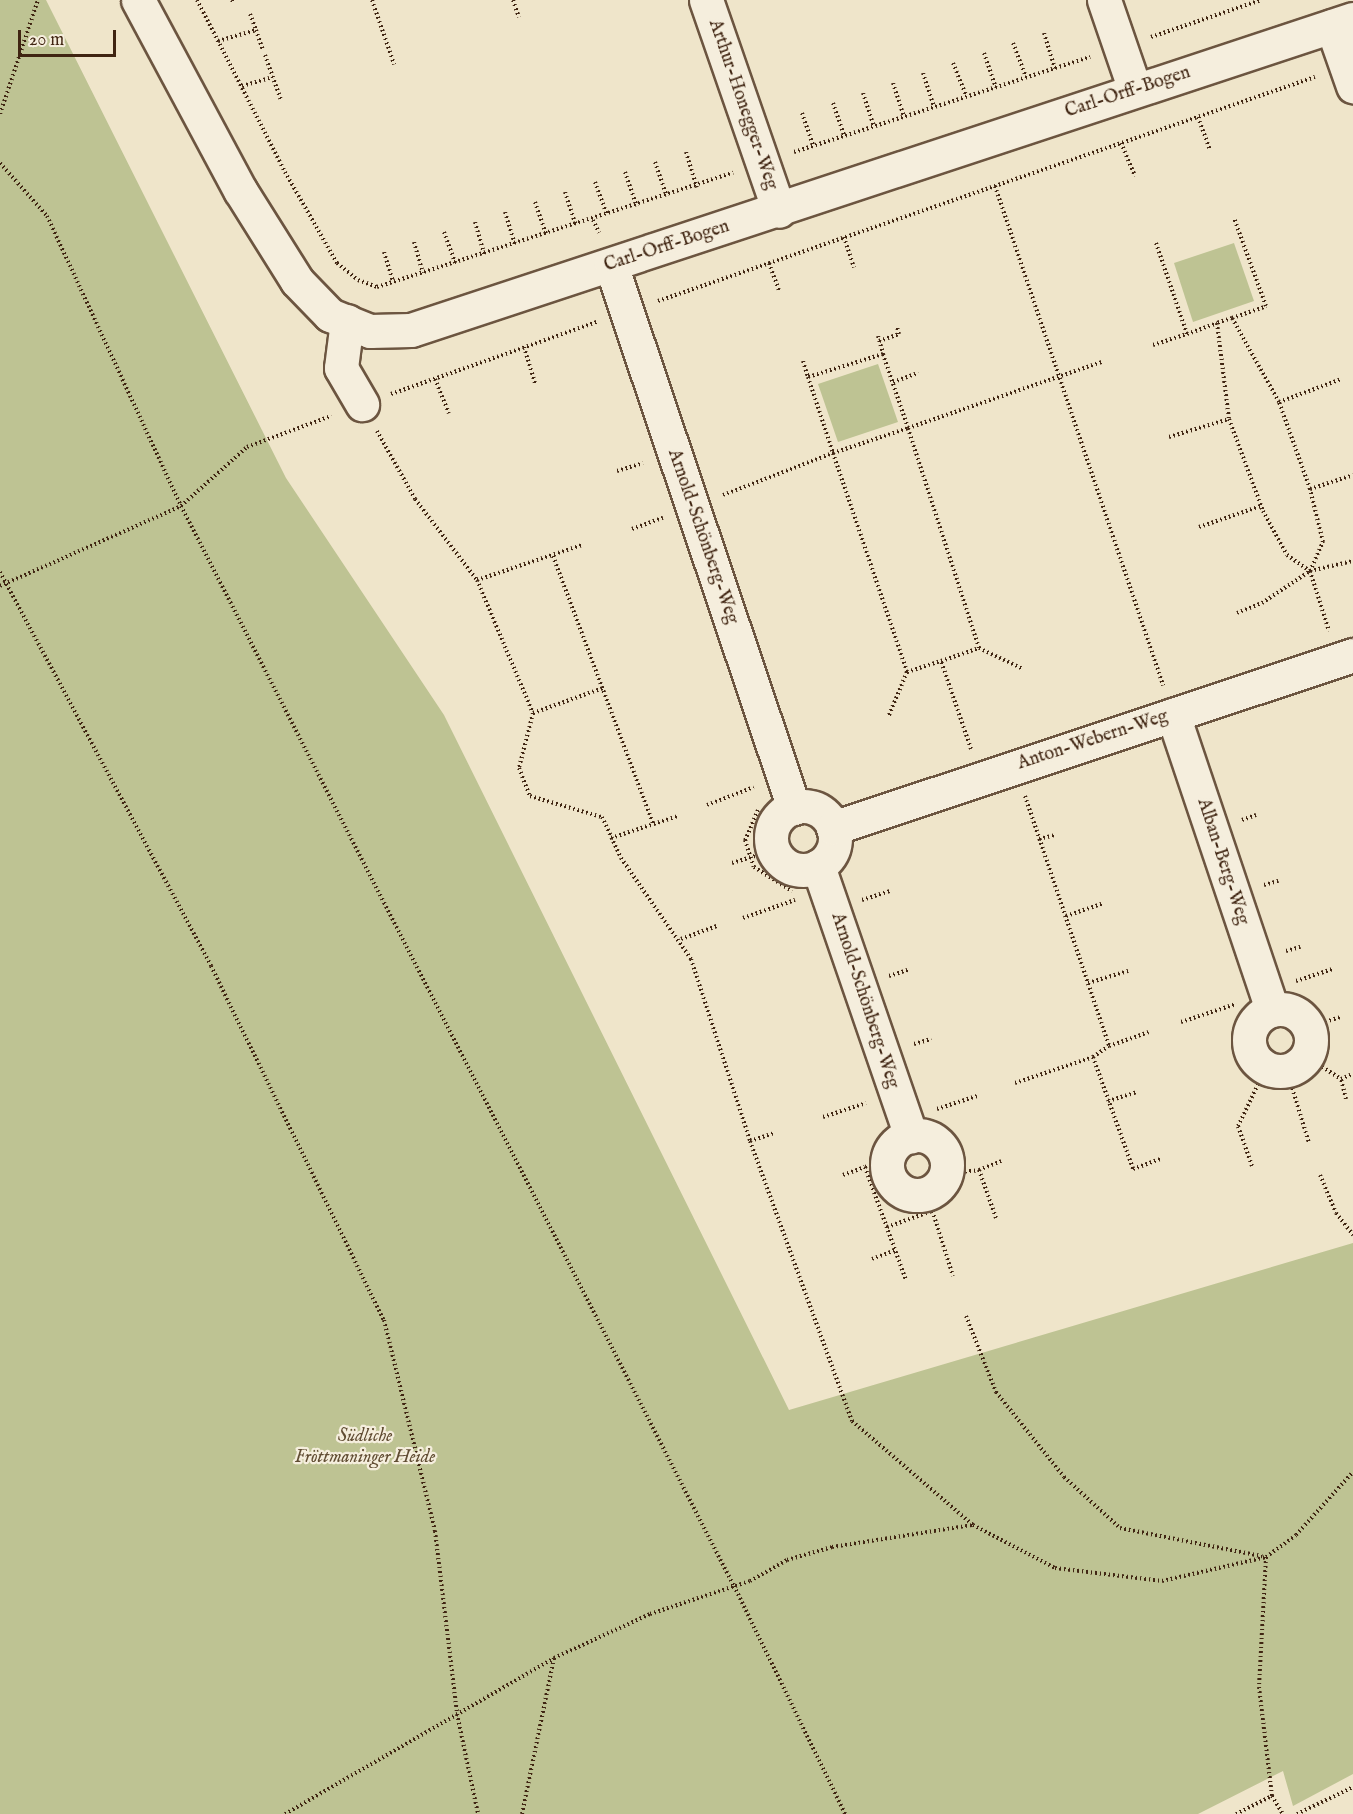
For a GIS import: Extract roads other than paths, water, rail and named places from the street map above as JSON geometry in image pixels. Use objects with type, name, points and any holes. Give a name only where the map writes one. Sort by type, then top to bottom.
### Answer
[{"type":"street","name":"Carl-Orff-Bogen","points":[[138,0],[240,190],[297,281],[330,315],[370,331],[411,330],[779,211],[1342,22]]},
{"type":"street","name":"Arthur-Honegger-Weg","points":[[706,0],[779,211]]},
{"type":"street","points":[[1104,0],[1135,90]]},
{"type":"street","points":[[1342,22],[1350,76]]},
{"type":"street","name":"Arnold-Schönberg-Weg","points":[[611,266],[794,808]]},
{"type":"street","points":[[347,321],[341,368],[362,404]]},
{"type":"street","name":"Anton-Webern-Weg","points":[[834,828],[1346,657]]},
{"type":"street","name":"Alban-Berg-Weg","points":[[1173,714],[1272,1010]]},
{"type":"street","points":[[794,808],[813,808],[829,820],[834,828],[833,850],[822,877],[788,866],[774,850],[772,830],[784,812],[794,808]]},
{"type":"street","name":"Arnold-Schönberg-Weg","points":[[822,877],[903,1116]]},
{"type":"street","points":[[1272,1010],[1292,1011],[1292,1056],[1258,1061],[1249,1042],[1255,1022],[1272,1010]]},
{"type":"street","points":[[903,1116],[939,1145],[945,1153],[935,1193],[908,1194],[899,1190],[888,1173],[877,1163],[894,1146],[903,1116]]},
{"type":"park label","name":"Südliche Fröttmaninger Heide","points":[[365,1448]]}]
